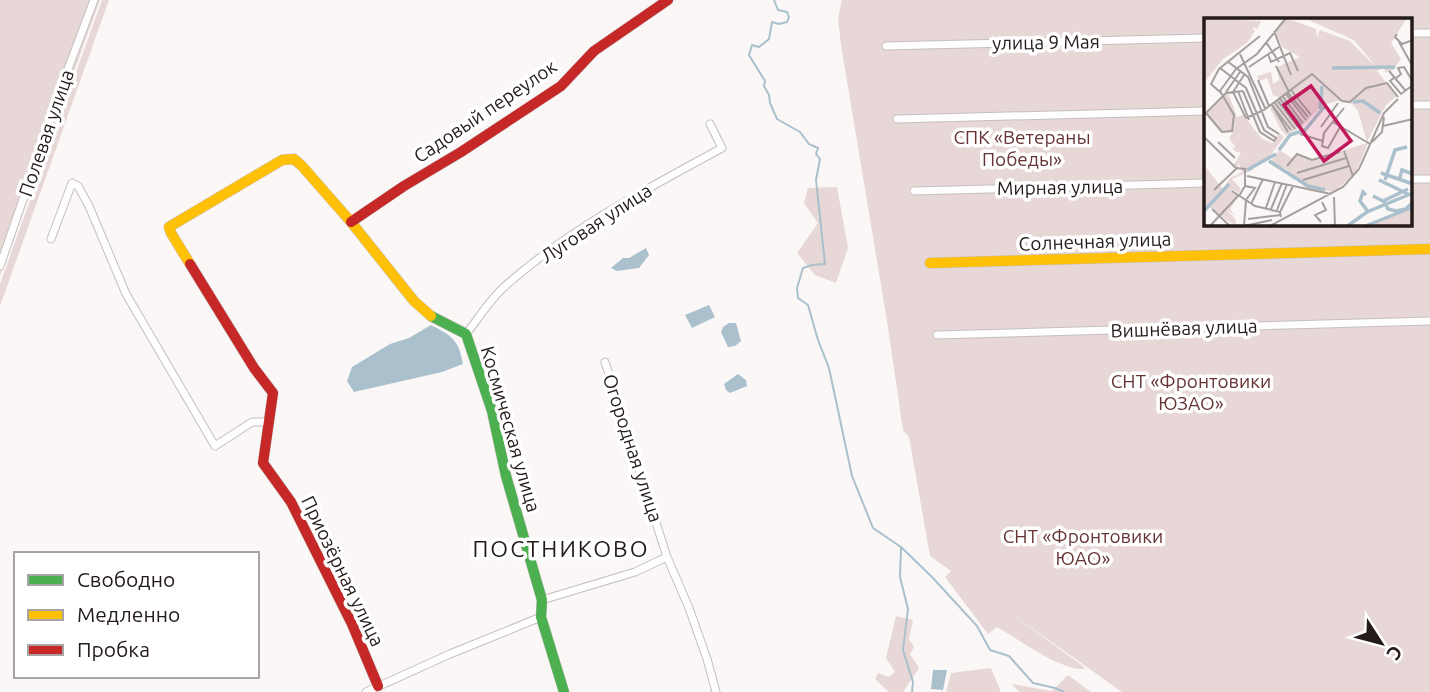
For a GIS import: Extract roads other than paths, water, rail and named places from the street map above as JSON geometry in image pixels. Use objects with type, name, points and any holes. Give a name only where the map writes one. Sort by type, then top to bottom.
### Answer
[{"type":"street","name":"Полевая улица","points":[[0,266],[94,0]]},
{"type":"street","name":"Садовый переулок","points":[[351,222],[561,86],[594,51],[668,0]]},
{"type":"street","points":[[1412,33],[1430,33]]},
{"type":"street","name":"улица 9 Мая","points":[[886,46],[1204,38]]},
{"type":"street","points":[[1412,105],[1430,105]]},
{"type":"street","points":[[897,119],[1204,111]]},
{"type":"street","name":"Луговая улица","points":[[466,334],[501,289],[560,243],[625,202],[722,148],[710,124]]},
{"type":"street","name":"Космическая улица","points":[[273,393],[254,368],[169,227],[282,160],[294,159],[351,222],[414,301],[435,319],[466,334],[492,411],[506,475],[542,600],[541,617],[564,692]]},
{"type":"street","points":[[1412,179],[1430,179]]},
{"type":"street","points":[[51,239],[72,183],[78,186],[89,206],[126,295],[215,446],[252,422],[268,422]]},
{"type":"street","name":"Мирная улица","points":[[914,191],[1204,184]]},
{"type":"street","name":"Солнечная улица","points":[[930,263],[1430,248]]},
{"type":"street","name":"Вишнёвая улица","points":[[937,335],[1430,321]]},
{"type":"street","name":"Огородная улица","points":[[605,362],[667,557],[689,608],[716,692]]},
{"type":"street","name":"Приозёрная улица","points":[[273,393],[264,463],[266,469],[291,502],[352,624],[378,686]]},
{"type":"street","points":[[542,600],[635,572],[667,557]]},
{"type":"street","points":[[366,692],[541,617]]},
{"type":"water","points":[[646,248],[649,255],[639,268],[617,271],[611,268],[623,258],[629,258]]},
{"type":"water","points":[[709,305],[715,317],[692,328],[685,315]]},
{"type":"water","points":[[729,323],[736,323],[741,341],[728,347],[721,332]]},
{"type":"water","points":[[431,325],[457,344],[463,364],[442,372],[354,392],[347,381],[352,367],[390,344],[409,338]]},
{"type":"water","points":[[738,374],[746,380],[747,386],[730,393],[724,384]]},
{"type":"water","points":[[933,670],[947,670],[943,690],[931,689]]},
{"type":"waterway","points":[[774,0],[778,10],[787,12],[787,22],[772,22],[769,39],[759,47],[752,45],[749,55],[765,81],[764,86],[777,119],[800,132],[809,144],[818,148],[816,154],[820,159],[816,180],[825,264],[803,268],[797,288],[798,298],[808,305],[829,368],[852,476],[873,528],[901,547],[932,577],[977,626],[990,650],[1009,656],[1033,683],[1064,692]]},
{"type":"waterway","points":[[901,548],[900,577],[908,609],[903,650],[913,682],[912,692]]},
{"type":"district","name":"ПОСТНИКОВО","points":[[561,548]]},
{"type":"park label","name":"СПК «Ветераны Победы»","points":[[1022,148]]},
{"type":"park label","name":"СНТ «Фронтовики ЮЗАО»","points":[[1191,392]]},
{"type":"park label","name":"СНТ «Фронтовики ЮАО»","points":[[1083,547]]}]
